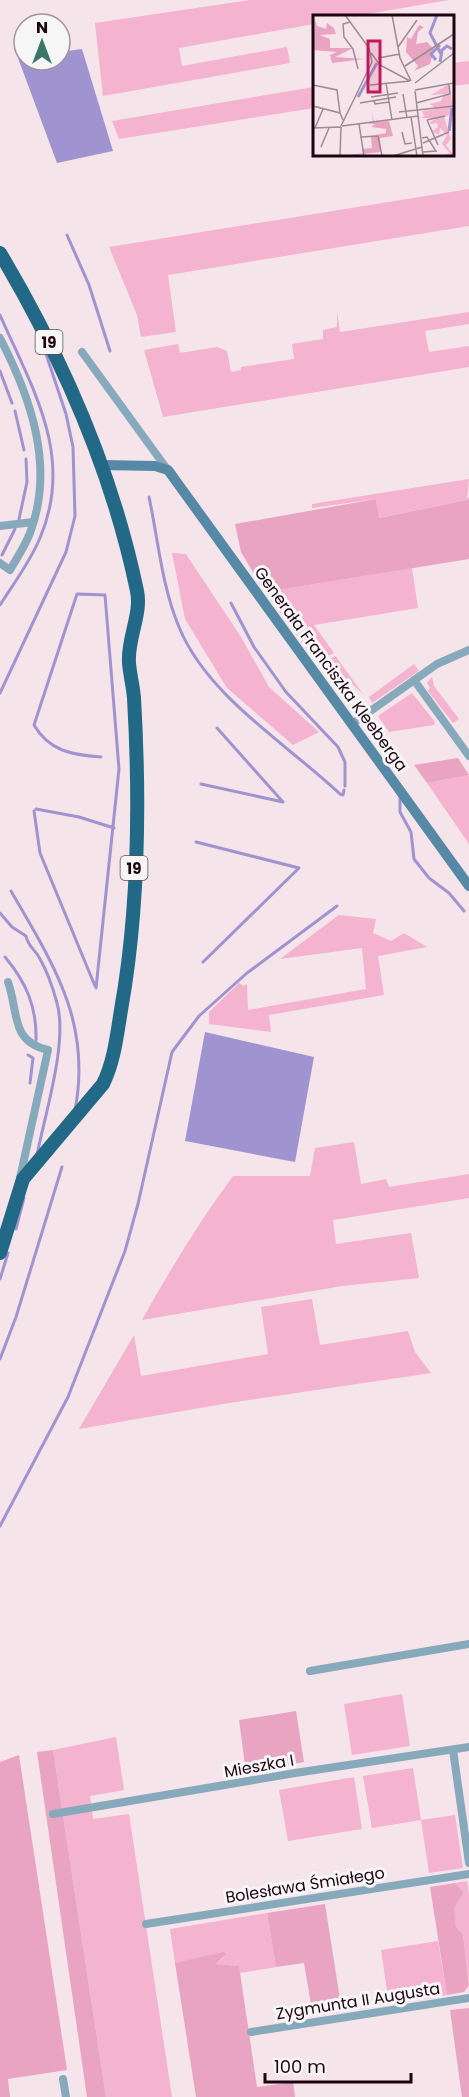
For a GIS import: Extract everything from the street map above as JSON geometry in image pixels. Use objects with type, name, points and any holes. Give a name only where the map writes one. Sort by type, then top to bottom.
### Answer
[{"type":"highway","name":"19","points":[[0,253],[70,381],[102,465],[138,596],[129,662],[134,696],[138,791],[131,935],[125,989],[111,1062],[103,1084],[27,1172],[18,1188],[0,1253]]},
{"type":"main road","points":[[102,465],[155,466],[168,470]]},
{"type":"main road","name":"Generała Franciszka Kleeberga","points":[[168,470],[469,886]]},
{"type":"street","points":[[0,338],[28,404],[37,435],[41,480],[33,522],[10,570],[0,563]]},
{"type":"street","name":"Generała Franciszka Kleeberga","points":[[82,352],[168,470]]},
{"type":"street","points":[[0,526],[33,522]]},
{"type":"street","points":[[352,724],[437,664],[469,650]]},
{"type":"street","points":[[414,680],[469,756]]},
{"type":"street","points":[[8,982],[23,1038],[34,1047],[48,1050],[18,1188]]},
{"type":"street","points":[[310,1671],[469,1644]]},
{"type":"street","name":"Mieszka I","points":[[53,1814],[296,1773],[469,1747]]},
{"type":"street","points":[[453,1750],[469,1874]]},
{"type":"street","name":"Bolesława Śmiałego","points":[[146,1924],[469,1874]]},
{"type":"street","name":"Zygmunta II Augusta","points":[[251,2032],[469,1998]]},
{"type":"street","points":[[63,2079],[66,2097]]},
{"type":"shaded area","points":[[250,0],[449,0],[362,15],[313,15],[313,24],[179,48],[182,66],[287,47],[290,63],[103,96],[95,23]]},
{"type":"shaded area","points":[[82,49],[113,151],[57,163],[23,72],[72,72],[72,50]]},
{"type":"shaded area","points":[[469,61],[469,84],[454,86],[454,63]]},
{"type":"shaded area","points":[[313,87],[313,108],[119,139],[112,121]]},
{"type":"shaded area","points":[[469,189],[469,226],[168,275],[176,332],[141,337],[137,315],[109,247]]},
{"type":"shaded area","points":[[337,312],[340,332],[469,312],[469,324],[425,331],[429,352],[469,346],[469,367],[163,417],[144,350],[178,344],[180,353],[217,347],[227,351],[231,372],[241,370],[241,367],[294,359],[292,344],[323,339],[323,330],[337,327]]},
{"type":"shaded area","points":[[469,479],[467,500],[378,518],[376,499],[312,508],[312,504]]},
{"type":"shaded area","points":[[469,497],[469,559],[265,592],[241,552],[235,524],[376,499],[379,518],[467,500]]},
{"type":"shaded area","points":[[172,553],[186,554],[241,637],[269,687],[319,732],[293,745],[227,688],[185,619]]},
{"type":"shaded area","points":[[412,568],[418,608],[314,625],[334,653],[324,658],[306,648],[265,592]]},
{"type":"shaded area","points":[[336,656],[339,661],[363,694],[326,660]]},
{"type":"shaded area","points":[[414,664],[419,671],[372,703],[369,697]]},
{"type":"shaded area","points":[[432,677],[434,686],[459,719],[453,723],[428,691],[430,688],[427,683]]},
{"type":"shaded area","points":[[412,693],[435,722],[434,725],[389,732],[378,716]]},
{"type":"shaded area","points":[[458,758],[469,775],[427,783],[414,765]]},
{"type":"shaded area","points":[[469,775],[469,844],[427,783]]},
{"type":"shaded area","points":[[339,915],[376,919],[373,933],[391,941],[404,933],[427,947],[378,956],[384,995],[269,1015],[271,1032],[209,1024],[209,1012],[239,983],[244,986],[247,984],[248,1010],[366,989],[362,948],[280,959]]},
{"type":"shaded area","points":[[205,1032],[314,1057],[295,1162],[185,1141]]},
{"type":"shaded area","points":[[354,1142],[361,1184],[386,1179],[389,1187],[469,1174],[469,1198],[333,1220],[336,1244],[411,1233],[419,1278],[342,1286],[142,1320],[185,1246],[233,1176],[310,1176],[315,1148]]},
{"type":"shaded area","points":[[312,1299],[320,1345],[408,1331],[415,1352],[431,1373],[229,1403],[79,1429],[134,1335],[141,1376],[268,1354],[261,1307]]},
{"type":"shaded area","points":[[402,1694],[410,1746],[352,1755],[344,1704]]},
{"type":"shaded area","points":[[296,1711],[304,1762],[246,1772],[239,1720]]},
{"type":"shaded area","points":[[116,1737],[124,1790],[90,1796],[93,1819],[129,1814],[172,2097],[106,2097],[53,1750]]},
{"type":"shaded area","points":[[53,1750],[106,2097],[87,2097],[37,1752]]},
{"type":"shaded area","points":[[19,1755],[67,2070],[8,2079],[10,2097],[0,2097],[0,1762]]},
{"type":"shaded area","points":[[413,1768],[421,1820],[372,1828],[363,1776]]},
{"type":"shaded area","points":[[354,1777],[362,1829],[288,1841],[279,1790]]},
{"type":"shaded area","points":[[455,1815],[463,1868],[429,1873],[421,1820]]},
{"type":"shaded area","points":[[467,1881],[469,1981],[463,1934],[456,1927],[453,1908],[464,1892],[455,1883]]},
{"type":"shaded area","points":[[455,1883],[464,1892],[454,1908],[456,1927],[463,1934],[469,1985],[464,1992],[447,1995],[430,1887]]},
{"type":"shaded area","points":[[325,1904],[342,2012],[313,2016],[304,1963],[276,1967],[267,1913]]},
{"type":"shaded area","points":[[267,1913],[276,1967],[240,1973],[238,1966],[216,1964],[224,1957],[175,1963],[170,1929]]},
{"type":"shaded area","points":[[438,1941],[447,1995],[389,2004],[381,1950]]},
{"type":"shaded area","points":[[223,1952],[226,1954],[216,1964],[239,1966],[257,2087],[293,2082],[295,2097],[196,2097],[175,1963]]},
{"type":"shaded area","points":[[469,2008],[469,2097],[462,2097],[450,2010]]},
{"type":"waterway","points":[[67,235],[89,285],[110,351]]},
{"type":"waterway","points":[[0,315],[25,369],[45,423],[51,451],[53,479],[50,508],[40,538],[27,564],[0,605]]},
{"type":"waterway","points":[[0,693],[66,552],[75,516],[73,447],[66,414],[46,354]]},
{"type":"waterway","points":[[0,371],[12,403]]},
{"type":"waterway","points":[[15,411],[24,450]]},
{"type":"waterway","points":[[19,519],[27,482],[26,459]]},
{"type":"waterway","points":[[149,497],[168,596],[179,627],[192,652],[228,697],[250,718],[340,794],[343,795],[344,790]]},
{"type":"waterway","points":[[2,555],[15,529]]},
{"type":"waterway","points":[[96,988],[119,769],[105,595],[77,594],[34,725],[47,741],[62,750],[101,757]]},
{"type":"waterway","points":[[231,603],[254,647],[286,692],[338,747],[345,762],[345,786]]},
{"type":"waterway","points":[[201,784],[283,802],[217,728]]},
{"type":"waterway","points":[[400,798],[400,812],[411,832],[414,859],[429,878],[449,893],[464,911]]},
{"type":"waterway","points":[[36,809],[79,817],[114,828]]},
{"type":"waterway","points":[[34,811],[40,853],[95,986]]},
{"type":"waterway","points":[[196,842],[299,868],[203,962]]},
{"type":"waterway","points":[[11,891],[54,969],[73,1021],[78,1049],[79,1078],[75,1110]]},
{"type":"waterway","points":[[0,1526],[68,1397],[125,1251],[138,1204],[172,1052],[199,1016],[247,973],[337,906]]},
{"type":"waterway","points":[[0,913],[12,927],[26,936],[28,943],[38,956],[52,986],[60,1019],[58,1057],[37,1155]]},
{"type":"waterway","points":[[5,957],[19,976],[29,996],[35,1017],[36,1040]]},
{"type":"waterway","points":[[28,1055],[33,1058],[30,1083]]},
{"type":"waterway","points":[[0,1359],[16,1317],[62,1167]]},
{"type":"waterway","points":[[16,1229],[24,1198]]},
{"type":"waterway","points":[[0,1279],[8,1253]]}]
